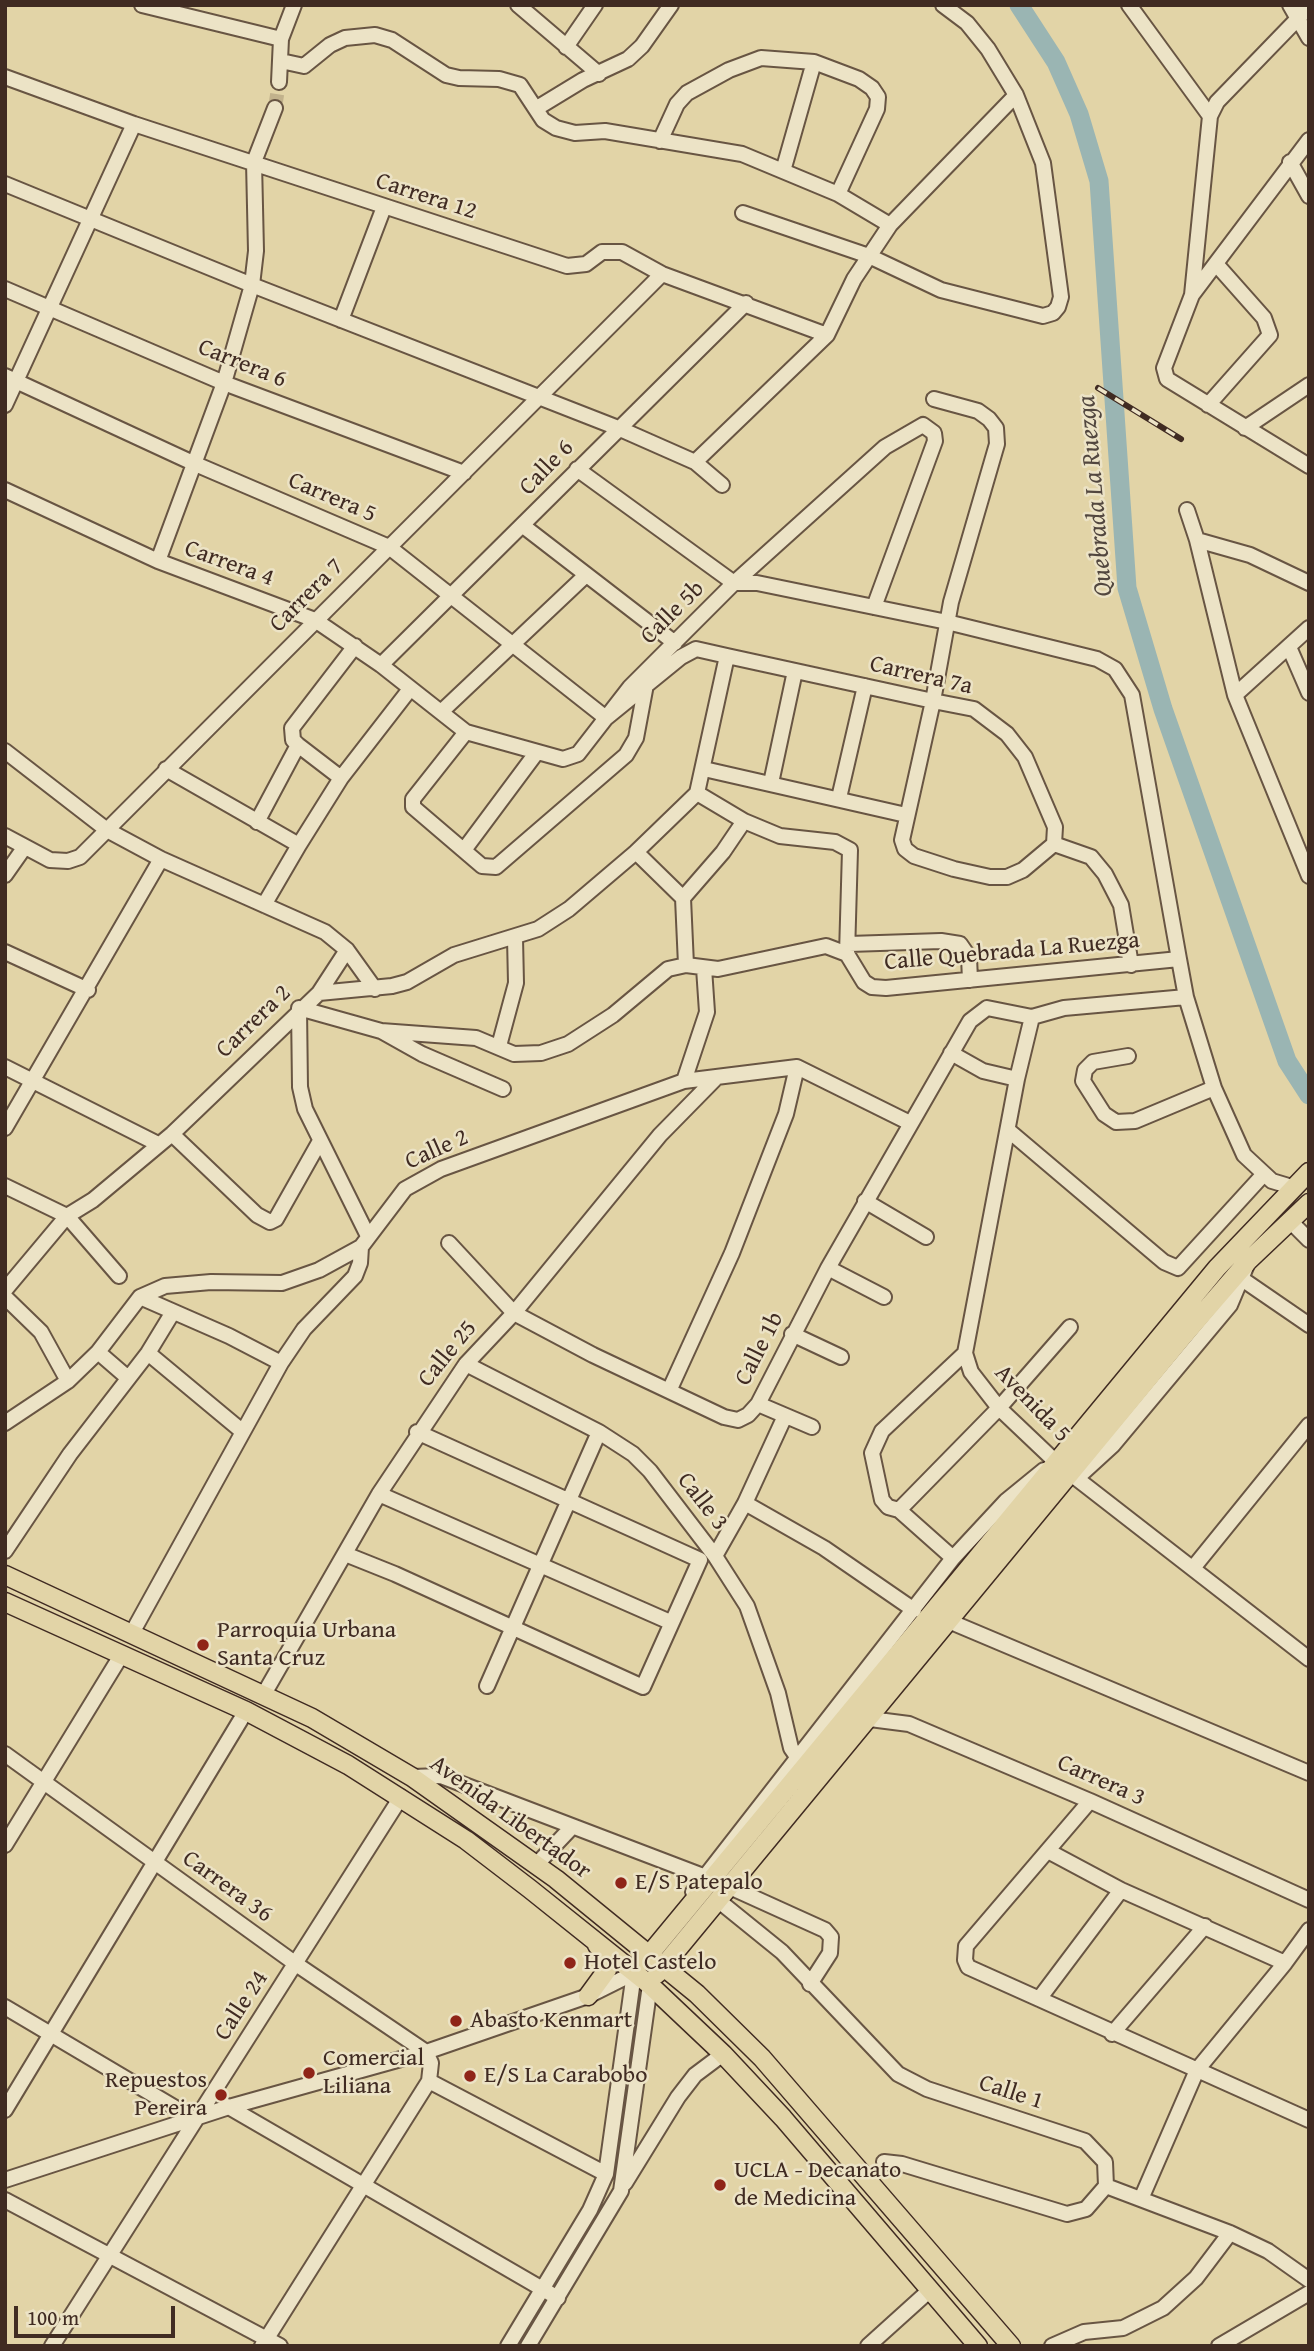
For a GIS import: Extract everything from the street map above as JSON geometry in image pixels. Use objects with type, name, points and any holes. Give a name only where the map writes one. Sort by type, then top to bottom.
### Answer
[{"type":"main road","points":[[634,1973],[656,1959],[724,1894],[951,1622],[1069,1472],[1217,1268],[1309,1172]]},
{"type":"main road","points":[[650,1985],[663,1938],[1069,1472],[1248,1261],[1309,1203]]},
{"type":"main road","name":"Avenida Libertador","points":[[5,1575],[312,1718],[412,1777],[536,1865],[656,1959],[729,2025],[801,2100],[1011,2346]]},
{"type":"main road","name":"Avenida Libertador","points":[[5,1602],[246,1711],[401,1797],[466,1840],[650,1985],[723,2054],[783,2118],[978,2346]]},
{"type":"main road","points":[[588,1996],[607,1970],[605,1956],[594,1939]]},
{"type":"street","points":[[142,5],[281,39]]},
{"type":"street","points":[[279,82],[281,39],[294,5]]},
{"type":"street","points":[[566,47],[595,5]]},
{"type":"street","points":[[537,108],[583,80],[628,59],[642,46],[671,5]]},
{"type":"street","points":[[743,213],[869,256],[941,290],[1043,316],[1058,307],[1061,297],[1043,163],[1016,95],[967,23],[943,5]]},
{"type":"street","points":[[1129,5],[1210,116]]},
{"type":"street","points":[[1290,5],[1309,38]]},
{"type":"street","points":[[523,7],[599,74]]},
{"type":"street","points":[[1309,7],[1217,102],[1210,116],[1192,295],[1164,368],[1167,379],[1309,466]]},
{"type":"street","points":[[281,61],[304,66],[330,45],[345,38],[375,35],[392,40],[446,75],[499,79],[520,85],[543,120],[556,128],[575,133],[605,131],[742,154],[838,194],[890,225]]},
{"type":"street","points":[[660,141],[677,104],[687,93],[729,70],[761,58],[814,62],[859,79],[872,88],[878,97],[877,108],[838,194]]},
{"type":"street","points":[[783,171],[814,62]]},
{"type":"street","name":"Carrera 12","points":[[5,77],[134,124],[567,266],[586,264],[601,252],[622,252],[662,274],[827,335]]},
{"type":"street","points":[[695,462],[827,335],[869,256],[890,225],[1016,95]]},
{"type":"street","points":[[158,561],[224,383],[252,285],[256,251],[254,162],[275,108]]},
{"type":"street","points":[[5,405],[11,379],[50,307],[134,124]]},
{"type":"street","points":[[1192,295],[1309,140]]},
{"type":"street","points":[[1290,162],[1309,196]]},
{"type":"street","points":[[5,184],[252,285],[618,428],[695,462],[722,485]]},
{"type":"street","points":[[341,320],[384,208]]},
{"type":"street","points":[[1208,405],[1270,335],[1264,317],[1217,265]]},
{"type":"street","name":"Carrera 7","points":[[24,848],[50,860],[68,861],[80,857],[662,274]]},
{"type":"street","name":"Carrera 6","points":[[5,289],[224,383],[464,473]]},
{"type":"street","name":"Calle 6","points":[[381,665],[746,303]]},
{"type":"street","name":"Carrera 5","points":[[11,379],[193,463],[389,547],[451,593],[512,645],[606,718]]},
{"type":"street","points":[[1245,428],[1309,385]]},
{"type":"street","points":[[934,399],[978,411],[996,428],[997,444],[947,622],[933,701],[906,815],[902,840],[905,849],[914,856],[990,877],[1007,877],[1023,870],[1054,844],[1091,858],[1105,874],[1121,905],[1131,965]]},
{"type":"street","name":"Calle 5b","points":[[537,752],[563,759],[573,757],[630,687],[734,583],[885,447],[923,425],[934,433],[935,441],[874,607]]},
{"type":"street","points":[[577,469],[734,583],[757,583],[947,622]]},
{"type":"street","name":"Carrera 4","points":[[5,490],[158,561],[315,620],[381,665],[466,732],[537,752]]},
{"type":"street","points":[[1187,510],[1236,695],[1309,876]]},
{"type":"street","points":[[522,525],[675,643]]},
{"type":"street","points":[[1197,540],[1250,555],[1309,583]]},
{"type":"street","points":[[441,712],[585,576]]},
{"type":"street","name":"Calle Quebrada La Ruezga","points":[[686,965],[718,969],[826,946],[848,949],[864,982],[872,987],[970,981],[1179,959],[1132,695],[1115,670],[1097,659],[947,622]]},
{"type":"street","points":[[1236,695],[1309,628]]},
{"type":"street","points":[[341,778],[298,746],[293,740],[292,728],[355,646]]},
{"type":"street","points":[[1289,647],[1309,693]]},
{"type":"street","name":"Carrera 7a","points":[[606,718],[645,690],[688,652],[696,649],[974,709],[1007,734],[1025,757],[1050,810],[1055,827],[1054,844]]},
{"type":"street","name":"Carrera 2","points":[[5,1290],[67,1216],[93,1199],[172,1134],[299,1008],[319,993],[375,989],[407,982],[473,948],[515,938],[538,929],[569,909],[636,852],[697,793],[705,769],[727,656]]},
{"type":"street","points":[[771,783],[795,671]]},
{"type":"street","points":[[839,798],[865,686]]},
{"type":"street","points":[[264,905],[341,778],[410,689]]},
{"type":"street","points":[[466,732],[414,799],[413,807],[482,866],[496,867],[626,755],[636,738],[645,690]]},
{"type":"street","points":[[257,822],[298,746]]},
{"type":"street","points":[[5,751],[107,830],[161,859],[325,932],[347,950],[375,989]]},
{"type":"street","points":[[464,850],[537,752]]},
{"type":"street","points":[[166,769],[299,845]]},
{"type":"street","points":[[705,769],[906,815]]},
{"type":"street","points":[[697,793],[744,821],[780,836],[835,842],[850,850],[848,949],[941,942],[960,944],[968,957],[970,981]]},
{"type":"street","points":[[683,898],[723,852],[744,821]]},
{"type":"street","points":[[5,836],[24,848],[5,875]]},
{"type":"street","points":[[132,1633],[281,1363],[304,1329],[355,1276],[360,1264],[364,1241],[305,1109],[300,1087],[299,1008],[381,1031],[476,1038],[526,1055],[568,1044],[613,1015],[668,969],[686,965],[683,898],[636,852]]},
{"type":"street","points":[[5,1128],[88,990],[161,859]]},
{"type":"street","points":[[499,1046],[516,982],[515,938]]},
{"type":"street","points":[[319,993],[347,950]]},
{"type":"street","points":[[5,952],[88,990]]},
{"type":"street","points":[[1179,959],[1186,997],[1214,1088],[1244,1156],[1263,1175],[1292,1187]]},
{"type":"street","points":[[684,1081],[707,1012],[704,968]]},
{"type":"street","points":[[1032,1017],[1065,1008],[1186,997]]},
{"type":"street","name":"Calle 1b","points":[[449,1243],[514,1313],[669,1391],[724,1417],[738,1420],[748,1415],[758,1404],[792,1334],[865,1201],[951,1053],[978,1012],[997,1009],[1032,1017]]},
{"type":"street","name":"Avenida 5","points":[[1032,1017],[1017,1079],[965,1353],[971,1372],[999,1408],[1069,1472],[1309,1659]]},
{"type":"street","points":[[381,1031],[422,1054],[503,1088]]},
{"type":"street","points":[[951,1053],[982,1071],[1017,1079]]},
{"type":"street","points":[[1128,1056],[1093,1062],[1085,1070],[1083,1081],[1104,1114],[1116,1122],[1135,1121],[1214,1088]]},
{"type":"street","points":[[5,1067],[158,1144]]},
{"type":"street","points":[[669,1391],[732,1253],[786,1114],[797,1067],[910,1123]]},
{"type":"street","name":"Calle 2","points":[[140,1297],[166,1286],[211,1282],[282,1283],[319,1270],[364,1241],[405,1189],[441,1169],[684,1081],[797,1067]]},
{"type":"street","name":"Calle 25","points":[[264,1694],[379,1494],[417,1432],[466,1364],[514,1313],[660,1135],[716,1078]]},
{"type":"street","points":[[1007,1130],[1164,1262],[1178,1268],[1263,1175]]},
{"type":"street","points":[[172,1134],[257,1215],[270,1222],[276,1219],[320,1140]]},
{"type":"street","points":[[5,1186],[67,1216],[119,1276]]},
{"type":"street","points":[[865,1201],[926,1237]]},
{"type":"street","points":[[1289,1220],[1309,1240]]},
{"type":"street","points":[[663,1938],[703,1876],[953,1558],[1006,1501],[1046,1467],[1069,1472],[1114,1446],[1230,1305],[1248,1261]]},
{"type":"street","points":[[828,1268],[884,1297]]},
{"type":"street","points":[[1242,1279],[1309,1325]]},
{"type":"street","points":[[5,1297],[41,1332],[68,1381]]},
{"type":"street","points":[[5,1423],[68,1381],[99,1352],[140,1297],[281,1363]]},
{"type":"street","points":[[5,1551],[70,1454],[148,1353],[173,1312]]},
{"type":"street","points":[[899,1510],[999,1408],[1070,1327]]},
{"type":"street","points":[[792,1334],[841,1357]]},
{"type":"street","points":[[99,1352],[128,1378]]},
{"type":"street","points":[[148,1353],[243,1432]]},
{"type":"street","points":[[953,1558],[899,1510],[888,1507],[882,1500],[872,1453],[882,1431],[965,1353]]},
{"type":"street","name":"Calle 3","points":[[466,1364],[599,1432],[633,1454],[650,1471],[715,1556],[751,1615],[778,1693],[791,1748],[798,1758]]},
{"type":"street","points":[[758,1404],[812,1427]]},
{"type":"street","points":[[715,1556],[745,1503],[785,1416]]},
{"type":"street","points":[[1193,1568],[1309,1425]]},
{"type":"street","points":[[345,1555],[514,1627],[643,1687],[700,1560],[417,1432]]},
{"type":"street","points":[[487,1686],[599,1432]]},
{"type":"street","points":[[379,1494],[670,1622]]},
{"type":"street","points":[[745,1503],[824,1548],[914,1610]]},
{"type":"street","points":[[951,1622],[1309,1773]]},
{"type":"street","points":[[5,1845],[46,1783],[122,1654]]},
{"type":"street","points":[[5,2110],[246,1711]]},
{"type":"street","name":"Carrera 3","points":[[870,1719],[909,1724],[1090,1801],[1309,1900]]},
{"type":"street","name":"Carrera 36","points":[[5,1754],[296,1964],[426,2052]]},
{"type":"street","points":[[412,1777],[441,1776],[703,1876]]},
{"type":"street","name":"Calle 24","points":[[52,2346],[401,1797]]},
{"type":"street","points":[[1090,1801],[966,1946],[965,1960],[968,1967],[1306,2119]]},
{"type":"street","points":[[536,1865],[572,1827]]},
{"type":"street","points":[[1048,1852],[1121,1890],[1285,1963]]},
{"type":"street","points":[[1039,1999],[1121,1890]]},
{"type":"street","points":[[724,1894],[825,1930],[831,1937],[830,1953],[810,1984]]},
{"type":"street","name":"Calle 1","points":[[724,1894],[898,2074],[927,2089],[1085,2141],[1105,2162],[1106,2186]]},
{"type":"street","points":[[1112,2034],[1205,1926]]},
{"type":"street","points":[[1141,2199],[1197,2070],[1309,1930]]},
{"type":"street","points":[[5,2180],[229,2108],[426,2052],[588,1996],[634,1973]]},
{"type":"street","points":[[508,2346],[590,2210],[606,2174],[634,1973]]},
{"type":"street","points":[[621,2191],[650,1985]]},
{"type":"street","points":[[5,2007],[194,2119]]},
{"type":"street","points":[[264,2342],[429,2081],[431,2063],[426,2052]]},
{"type":"street","points":[[528,2346],[678,2097],[695,2075],[723,2054]]},
{"type":"street","points":[[429,2081],[606,2174]]},
{"type":"street","points":[[211,2095],[229,2108],[558,2298]]},
{"type":"street","points":[[884,2162],[902,2164],[1067,2214],[1089,2207],[1106,2186],[1230,2233],[1268,2251],[1309,2280]]},
{"type":"street","points":[[5,2200],[264,2342],[279,2346]]},
{"type":"street","points":[[1052,2346],[1084,2332],[1122,2328],[1163,2308],[1196,2278],[1230,2233]]},
{"type":"street","points":[[868,2346],[930,2290]]},
{"type":"street","points":[[1219,2346],[1309,2293]]},
{"type":"waterway","name":"Quebrada La Ruezga","points":[[1019,5],[1056,62],[1079,114],[1099,181],[1127,588],[1163,709],[1287,1061],[1309,1095]]},
{"type":"tunnel","points":[[275,108],[279,82]]},
{"type":"railway","points":[[1098,388],[1181,439]]},
{"type":"place","name":"Parroquia Urbana Santa Cruz","points":[[203,1645]]},
{"type":"place","name":"E/S Patepalo","points":[[621,1883]]},
{"type":"place","name":"Hotel Castelo","points":[[570,1963]]},
{"type":"place","name":"Abasto Kenmart","points":[[456,2021]]},
{"type":"place","name":"Comercial Liliana","points":[[309,2073]]},
{"type":"place","name":"E/S La Carabobo","points":[[470,2076]]},
{"type":"place","name":"Repuestos Pereira","points":[[221,2095]]},
{"type":"place","name":"UCLA - Decanato de Medicina","points":[[720,2185]]}]
